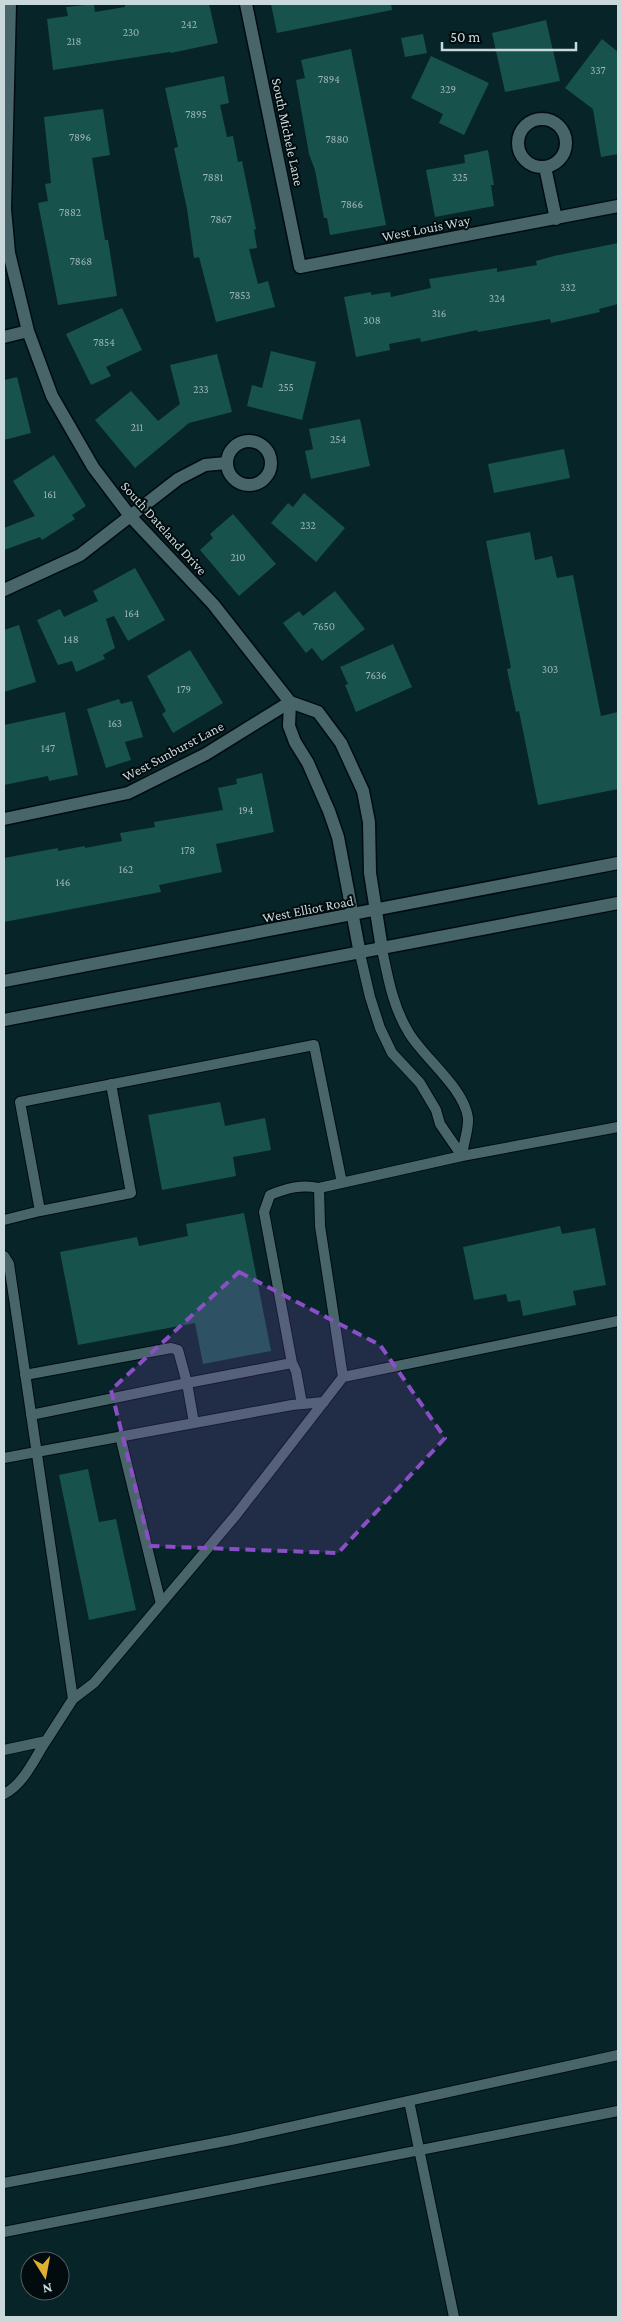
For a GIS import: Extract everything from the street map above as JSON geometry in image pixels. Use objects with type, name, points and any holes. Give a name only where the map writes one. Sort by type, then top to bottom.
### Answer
[{"type":"street","name":"South Dateland Drive","points":[[10,4],[6,94],[5,209],[9,253],[28,331],[52,396],[93,467],[130,516],[213,604],[290,702]]},
{"type":"street","name":"South Michele Lane","points":[[246,4],[300,267]]},
{"type":"street","points":[[545,167],[556,219]]},
{"type":"street","name":"West Louis Way","points":[[300,267],[618,206]]},
{"type":"street","points":[[4,337],[28,331]]},
{"type":"street","points":[[4,590],[80,555],[178,479],[205,465],[226,463]]},
{"type":"street","points":[[360,954],[338,837],[308,763],[295,742],[289,726],[290,702],[318,712],[341,743],[363,791],[369,822],[370,873],[382,949]]},
{"type":"street","name":"West Sunburst Lane","points":[[4,819],[128,793],[206,754],[290,702]]},
{"type":"street","name":"West Elliot Road","points":[[4,982],[354,916],[618,863]]},
{"type":"street","points":[[4,1020],[360,954],[618,903]]},
{"type":"lane","points":[[382,949],[391,992],[399,1016],[410,1034],[451,1084],[468,1118],[462,1156]]},
{"type":"lane","points":[[360,954],[375,1012],[392,1053],[420,1083],[436,1110],[440,1124],[462,1156]]},
{"type":"lane","points":[[40,1211],[20,1102],[314,1045],[342,1183]]},
{"type":"lane","points":[[4,1220],[131,1193],[111,1084]]},
{"type":"lane","points":[[302,1404],[296,1371],[292,1363],[264,1212],[265,1204],[270,1195],[284,1189],[307,1185],[319,1188],[462,1156],[618,1127]]},
{"type":"lane","points":[[319,1188],[320,1226],[343,1377]]},
{"type":"lane","points":[[4,1256],[9,1264],[73,1699]]},
{"type":"lane","points":[[4,1794],[12,1790],[21,1781],[73,1699],[94,1683],[236,1515],[343,1377],[618,1321]]},
{"type":"lane","points":[[25,1375],[171,1348],[178,1350],[181,1355],[194,1423]]},
{"type":"lane","points":[[31,1415],[292,1363]]},
{"type":"lane","points":[[4,1458],[302,1404],[324,1402]]},
{"type":"lane","points":[[120,1436],[161,1604]]},
{"type":"lane","points":[[4,1750],[46,1741]]},
{"type":"lane","points":[[4,2183],[231,2140],[618,2056]]},
{"type":"lane","points":[[410,2101],[454,2317]]},
{"type":"lane","points":[[4,2232],[618,2111]]},
{"type":"highlighted area","points":[[239,1272],[380,1345],[445,1438],[338,1553],[150,1546],[111,1390]]},
{"type":"building","points":[[94,4],[95,12],[125,7],[125,4],[209,4],[218,43],[171,53],[53,70],[47,19],[68,16],[66,7]]},
{"type":"building","points":[[271,4],[391,4],[392,10],[277,33]]},
{"type":"building","points":[[546,20],[560,81],[505,92],[492,33]]},
{"type":"building","points":[[423,34],[427,53],[405,57],[401,38]]},
{"type":"building","points":[[602,39],[618,52],[618,154],[601,157],[593,109],[565,88]]},
{"type":"building","points":[[351,49],[386,225],[330,235],[327,218],[324,218],[315,170],[309,154],[296,80],[305,78],[301,60]]},
{"type":"building","points":[[431,56],[489,83],[464,135],[439,123],[443,114],[411,98]]},
{"type":"building","points":[[224,76],[229,103],[220,105],[227,137],[233,136],[238,162],[242,161],[256,229],[254,230],[257,248],[249,249],[258,284],[268,281],[275,307],[216,322],[199,257],[194,258],[187,209],[174,148],[178,147],[165,88]]},
{"type":"building","points":[[103,109],[110,155],[92,158],[105,240],[108,240],[117,296],[58,305],[38,203],[48,201],[45,184],[51,183],[44,117]]},
{"type":"building","points":[[488,150],[494,185],[491,185],[494,206],[435,217],[426,170],[465,163],[464,155]]},
{"type":"building","points":[[618,243],[618,304],[599,309],[600,312],[551,323],[550,319],[478,332],[477,330],[421,342],[420,338],[389,344],[390,350],[356,357],[344,297],[371,292],[371,295],[390,292],[391,297],[431,288],[429,279],[497,268],[497,272],[537,265],[536,261],[554,256]]},
{"type":"building","points":[[122,308],[142,350],[106,367],[111,376],[91,385],[66,334]]},
{"type":"building","points":[[271,351],[316,362],[302,420],[247,406],[252,385],[262,388]]},
{"type":"building","points":[[217,354],[232,412],[189,423],[135,468],[95,420],[131,391],[158,421],[180,404],[170,365]]},
{"type":"building","points":[[17,377],[31,433],[4,440],[4,380]]},
{"type":"building","points":[[360,419],[370,466],[311,479],[305,451],[313,449],[309,429]]},
{"type":"building","points":[[564,449],[570,478],[494,493],[488,464]]},
{"type":"building","points":[[54,455],[86,506],[72,515],[75,519],[42,540],[40,537],[4,550],[4,528],[35,516],[13,481]]},
{"type":"building","points":[[304,493],[345,528],[316,562],[271,523],[288,503],[293,507]]},
{"type":"building","points":[[233,514],[276,564],[239,596],[200,550],[213,538],[210,534]]},
{"type":"building","points":[[530,532],[535,560],[552,556],[557,578],[573,575],[601,716],[618,712],[618,789],[538,805],[519,711],[516,712],[507,669],[511,668],[486,541]]},
{"type":"building","points":[[135,568],[165,620],[128,641],[114,616],[106,619],[115,648],[103,655],[105,659],[76,672],[72,661],[58,665],[37,620],[60,609],[64,617],[98,601],[93,591]]},
{"type":"building","points":[[335,591],[365,629],[322,661],[312,648],[306,653],[283,623],[299,611],[303,616]]},
{"type":"building","points":[[19,625],[36,682],[4,692],[4,630]]},
{"type":"building","points":[[393,644],[412,687],[356,712],[345,685],[348,684],[340,667]]},
{"type":"building","points":[[190,650],[223,703],[173,733],[162,714],[166,711],[147,676]]},
{"type":"building","points":[[119,699],[121,704],[132,701],[143,737],[125,742],[131,760],[106,768],[87,709]]},
{"type":"building","points":[[65,712],[78,775],[49,781],[48,776],[4,785],[4,725]]},
{"type":"building","points":[[262,773],[274,832],[216,844],[222,872],[159,885],[161,892],[4,922],[4,858],[58,848],[58,851],[122,841],[120,833],[155,827],[154,822],[223,810],[218,788],[237,784],[236,779]]},
{"type":"building","points":[[220,1102],[225,1126],[265,1118],[271,1150],[233,1157],[236,1176],[162,1190],[148,1115]]},
{"type":"building","points":[[244,1213],[271,1351],[203,1364],[195,1323],[78,1345],[60,1252],[137,1237],[139,1246],[188,1236],[186,1224]]},
{"type":"building","points":[[560,1226],[562,1234],[595,1228],[606,1285],[573,1291],[576,1305],[523,1316],[520,1300],[508,1302],[506,1294],[474,1300],[463,1247]]},
{"type":"building","points":[[88,1469],[99,1522],[116,1519],[136,1610],[89,1620],[59,1475]]}]
